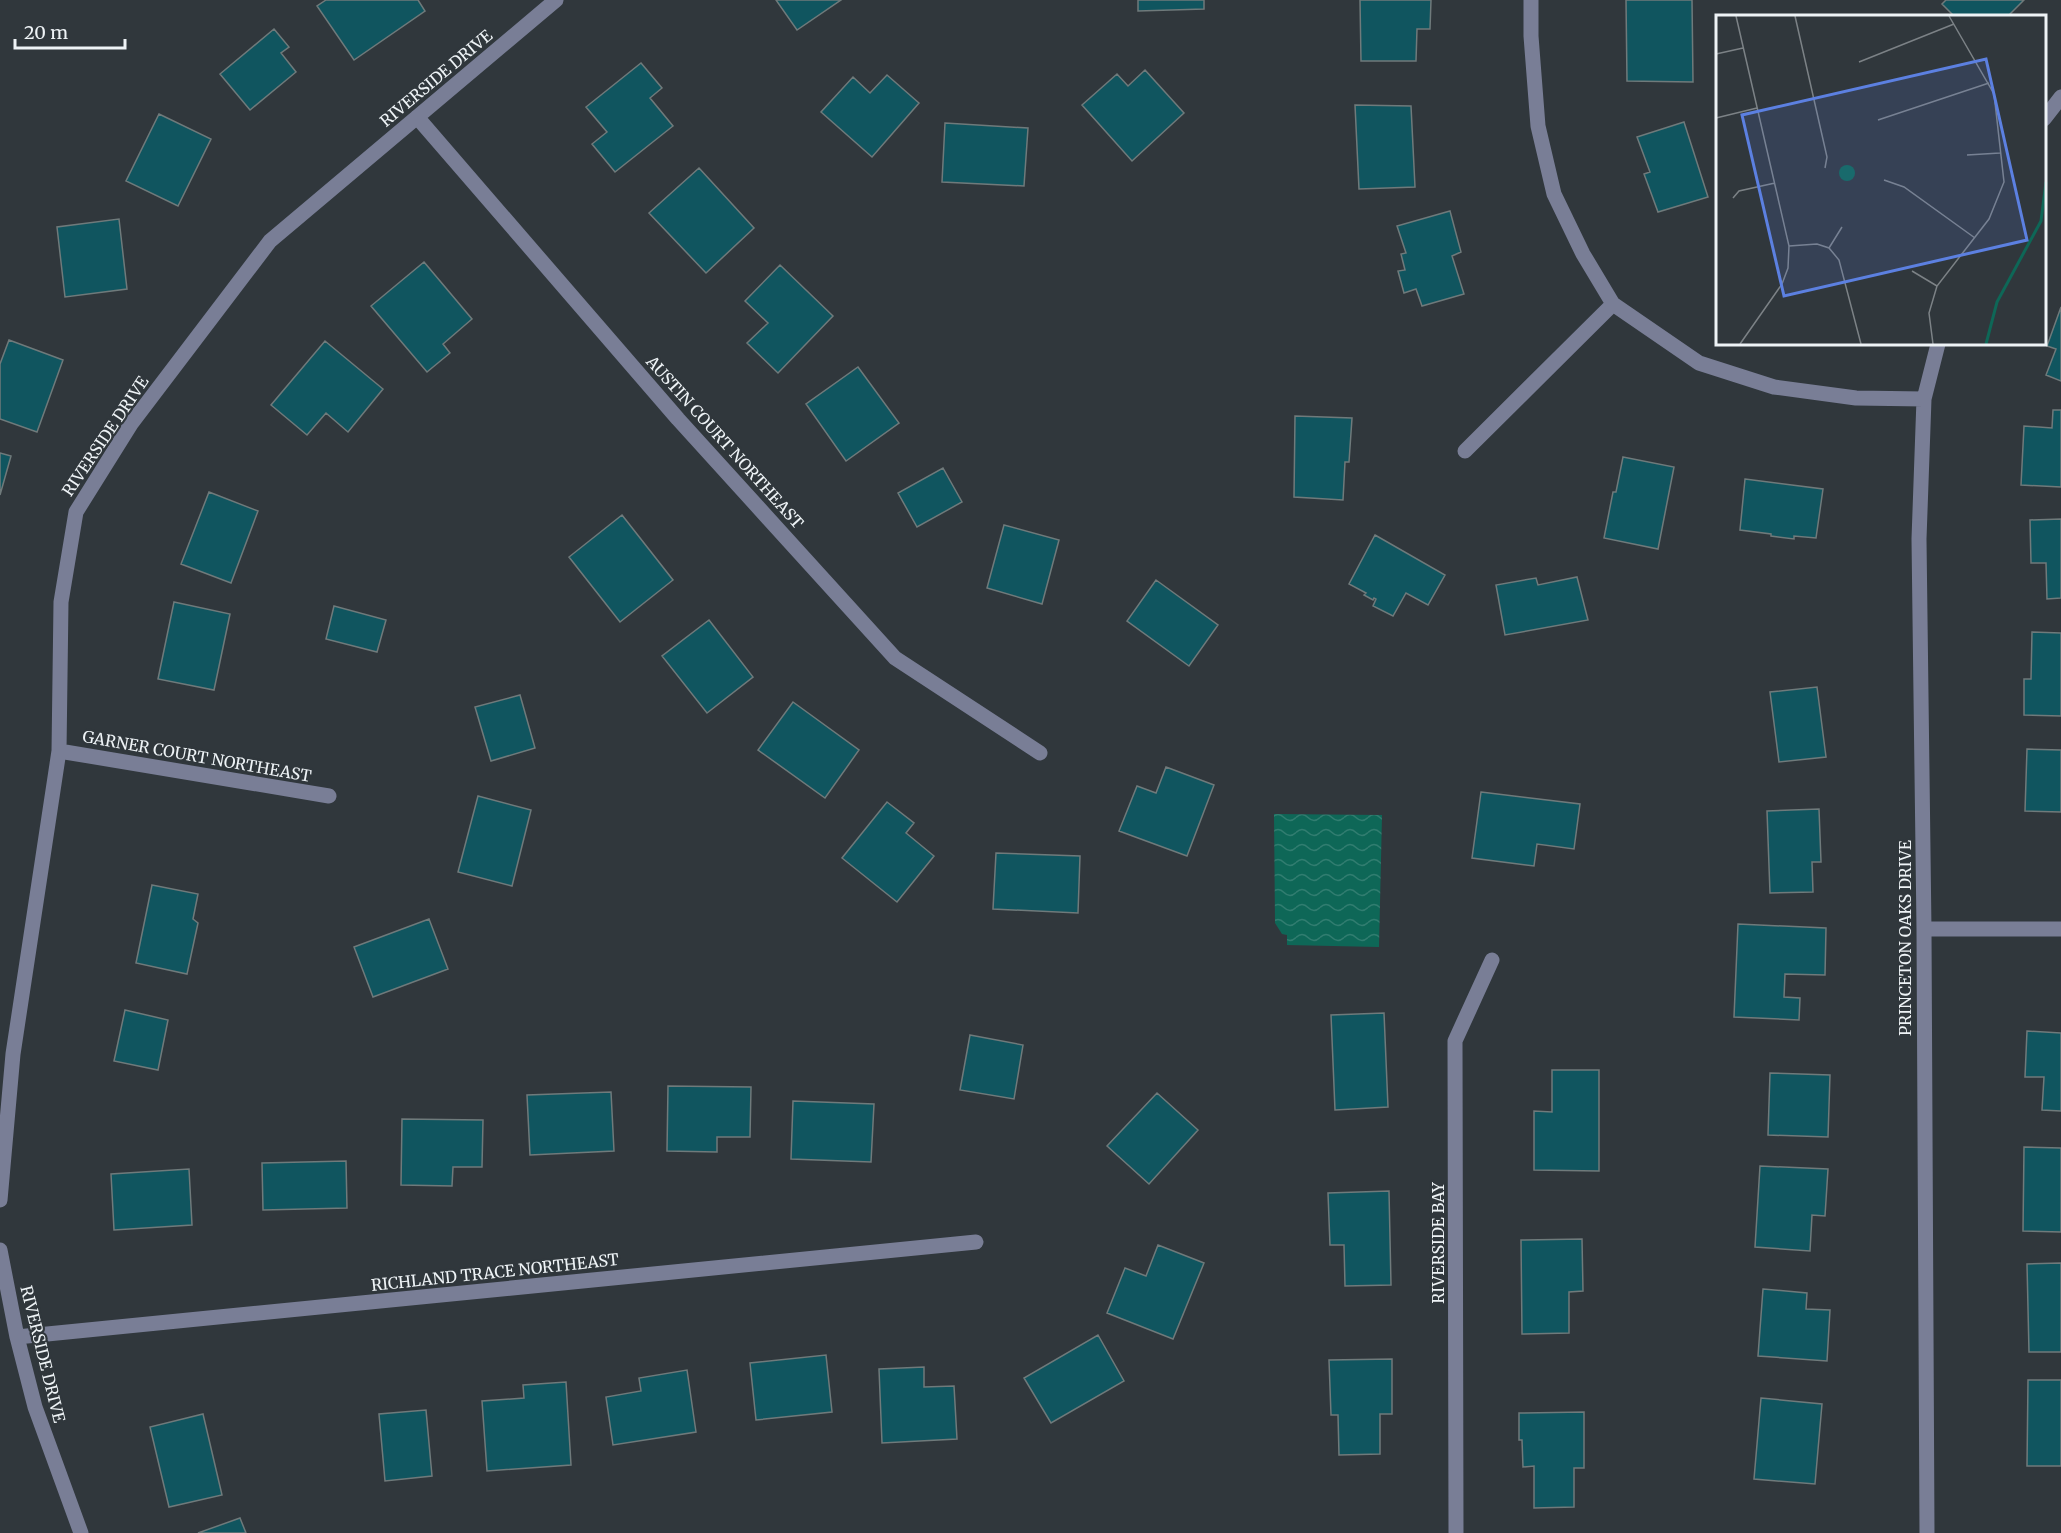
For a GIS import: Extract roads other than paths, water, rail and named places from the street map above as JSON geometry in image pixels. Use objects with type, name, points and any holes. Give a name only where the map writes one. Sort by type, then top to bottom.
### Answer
[{"type":"street","name":"RIVERSIDE DRIVE","points":[[0,1200],[13,1054],[59,751],[61,602],[76,512],[131,424],[270,241],[556,0]]},
{"type":"street","points":[[1531,0],[1531,36],[1538,126],[1554,194],[1583,254],[1613,304],[1699,363],[1774,387],[1856,398],[1924,399]]},
{"type":"street","points":[[2046,117],[2061,98]]},
{"type":"street","name":"AUSTIN COURT NORTHEAST","points":[[417,117],[678,418],[895,658],[1040,753]]},
{"type":"street","points":[[1466,451],[1613,304]]},
{"type":"street","name":"PRINCETON OAKS DRIVE","points":[[1927,1533],[1924,929],[1919,539],[1924,399],[1938,345]]},
{"type":"street","name":"GARNER COURT NORTHEAST","points":[[59,751],[329,796]]},
{"type":"street","points":[[1924,929],[2061,929]]},
{"type":"street","name":"RIVERSIDE BAY","points":[[1456,1533],[1455,1041],[1492,960]]},
{"type":"street","name":"RICHLAND TRACE NORTHEAST","points":[[17,1337],[976,1242]]},
{"type":"street","name":"RIVERSIDE DRIVE","points":[[0,1250],[17,1337],[35,1407],[81,1533]]},
{"type":"water","points":[[1274,814],[1382,815],[1379,947],[1287,945],[1287,935],[1282,934],[1275,923]]}]
